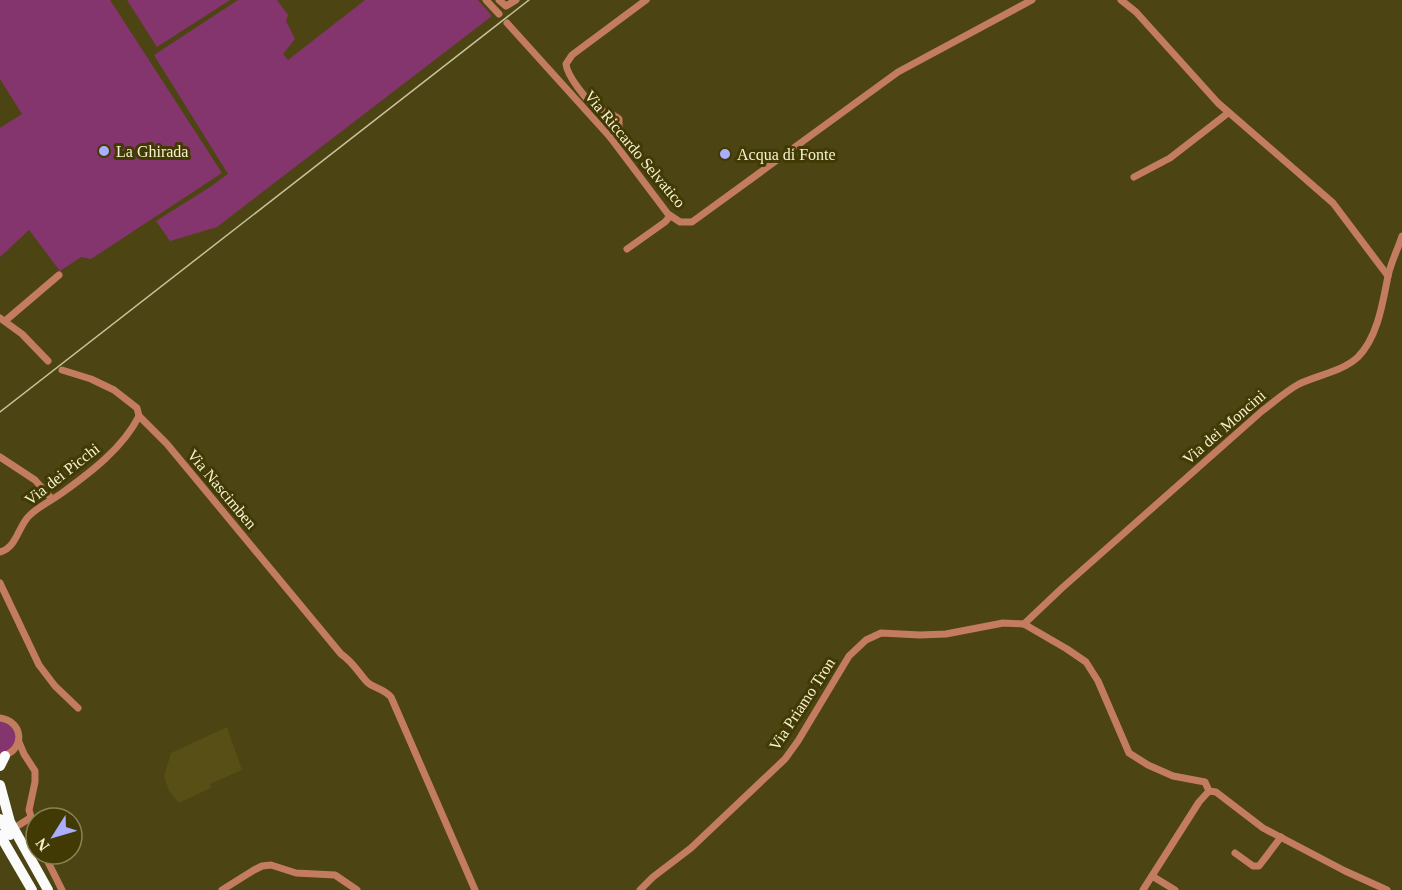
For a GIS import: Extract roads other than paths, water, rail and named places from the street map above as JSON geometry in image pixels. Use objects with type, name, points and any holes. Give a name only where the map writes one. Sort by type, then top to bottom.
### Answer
[{"type":"highway","points":[[0,785],[10,822],[48,890]]},
{"type":"highway","points":[[0,819],[42,890]]},
{"type":"highway","points":[[0,835],[32,890]]},
{"type":"highway","points":[[0,846],[24,890]]},
{"type":"street","points":[[486,0],[499,14]]},
{"type":"street","points":[[499,0],[506,6],[516,0]]},
{"type":"street","points":[[610,137],[619,128],[619,119],[590,102],[568,72],[566,64],[572,55],[646,0]]},
{"type":"street","name":"Via Riccardo Selvatico","points":[[507,23],[610,137],[670,216],[680,222],[692,222],[898,72],[1032,0]]},
{"type":"street","points":[[1121,0],[1136,12],[1228,113],[1333,203],[1388,276]]},
{"type":"street","points":[[1134,177],[1170,158],[1228,113]]},
{"type":"street","points":[[627,249],[670,216]]},
{"type":"street","name":"Via dei Moncini","points":[[1024,624],[1262,411],[1297,385],[1337,369],[1358,357],[1367,345],[1376,324],[1388,286],[1388,276],[1402,236]]},
{"type":"street","points":[[48,361],[22,334],[3,319],[59,275]]},
{"type":"street","name":"Via Nascimben","points":[[62,370],[91,379],[114,390],[137,408],[139,416],[167,444],[341,654],[358,668],[368,684],[385,690],[391,697],[475,890]]},
{"type":"street","name":"Via dei Picchi","points":[[0,552],[12,544],[27,518],[125,440],[139,416]]},
{"type":"street","points":[[0,457],[35,480],[52,500]]},
{"type":"street","points":[[0,583],[39,665],[78,708]]},
{"type":"street","name":"Via Priamo Tron","points":[[640,890],[691,848],[785,759],[849,656],[866,640],[881,633],[929,635],[1003,623],[1024,624]]},
{"type":"street","points":[[1024,624],[1086,662],[1098,681],[1129,753],[1148,765],[1173,776],[1201,781],[1210,792],[1263,828],[1387,890]]},
{"type":"street","points":[[0,709],[18,729],[19,742],[35,775],[30,806]]},
{"type":"street","points":[[0,718],[9,720]]},
{"type":"street","points":[[3,758],[13,752],[19,742]]},
{"type":"street","points":[[3,758],[23,758],[30,761]]},
{"type":"street","points":[[1143,890],[1210,792]]},
{"type":"street","points":[[19,825],[24,822]]},
{"type":"street","points":[[1235,853],[1253,866],[1259,866],[1281,837]]},
{"type":"street","points":[[222,890],[254,870],[271,865],[296,873],[335,875],[357,890]]},
{"type":"street","points":[[50,866],[62,890]]},
{"type":"street","points":[[1152,876],[1175,890]]},
{"type":"railway","points":[[0,412],[529,0]]},
{"type":"place","name":"La Ghirada","points":[[104,151]]},
{"type":"place","name":"Acqua di Fonte","points":[[725,154]]}]
